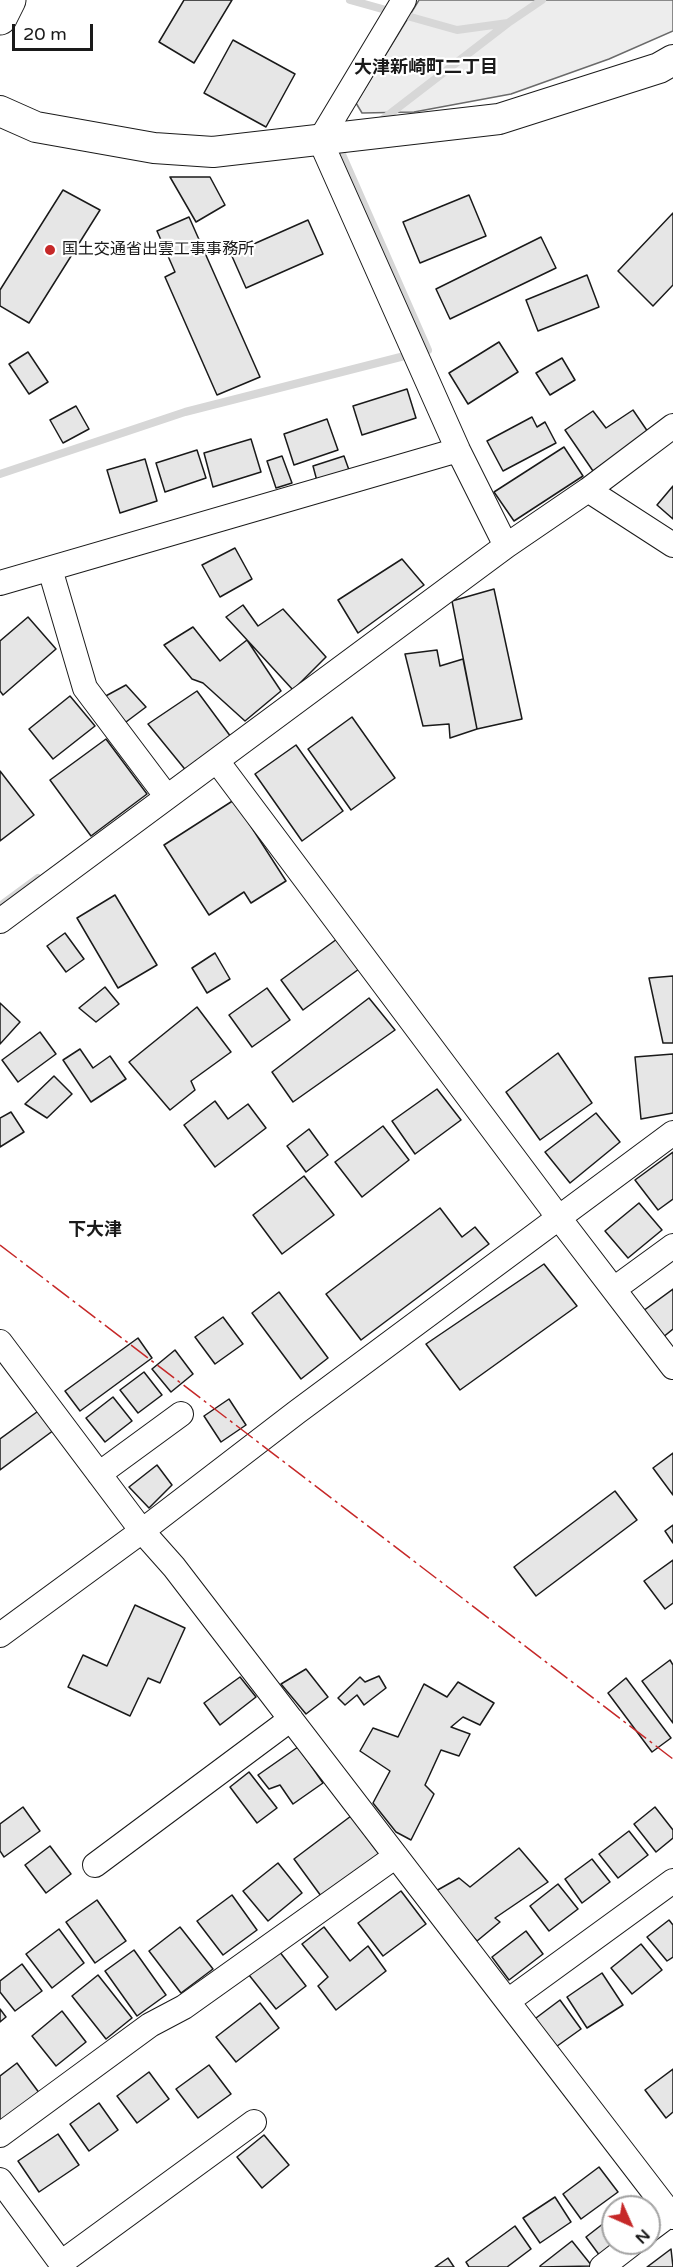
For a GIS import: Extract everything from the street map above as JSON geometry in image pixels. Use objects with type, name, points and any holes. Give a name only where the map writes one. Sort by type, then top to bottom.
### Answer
[{"type":"highway","points":[[0,18],[9,0]]},
{"type":"street","points":[[320,140],[404,0]]},
{"type":"street","points":[[0,111],[36,127],[154,148],[213,152],[499,119],[658,68],[673,60]]},
{"type":"street","points":[[320,140],[458,450],[506,546]]},
{"type":"street","points":[[0,921],[506,546],[588,490],[673,426]]},
{"type":"street","points":[[0,584],[458,450]]},
{"type":"street","points":[[588,490],[673,545]]},
{"type":"street","points":[[50,569],[85,688],[167,797]]},
{"type":"street","points":[[217,761],[559,1218],[671,1361]]},
{"type":"street","points":[[0,1635],[673,1133]]},
{"type":"street","points":[[614,1290],[673,1246]]},
{"type":"street","points":[[0,1342],[142,1531],[174,1567],[672,2214]]},
{"type":"street","points":[[99,1474],[181,1414]]},
{"type":"street","points":[[95,1865],[291,1719]]},
{"type":"street","points":[[0,2135],[150,2025],[184,2007],[396,1856]]},
{"type":"street","points":[[507,2001],[673,1881]]},
{"type":"street","points":[[0,2180],[63,2265],[254,2122]]},
{"type":"street","points":[[602,2267],[618,2255]]},
{"type":"shaded area","points":[[419,0],[673,0],[673,31],[609,59],[511,94],[414,112],[362,113],[356,103]]},
{"type":"building","points":[[184,0],[232,0],[194,63],[159,42]]},
{"type":"building","points":[[233,40],[295,74],[266,127],[204,93]]},
{"type":"building","points":[[170,177],[210,177],[225,205],[196,222]]},
{"type":"building","name":"国土交通省出雲工事事務所","points":[[63,190],[100,210],[29,323],[0,306],[0,290]]},
{"type":"building","points":[[469,195],[486,236],[420,263],[403,222]]},
{"type":"building","points":[[673,213],[673,285],[653,306],[618,271]]},
{"type":"building","points":[[189,217],[260,377],[217,395],[165,277],[175,272],[157,231]]},
{"type":"building","points":[[308,220],[323,254],[246,288],[231,254]]},
{"type":"building","points":[[541,237],[556,268],[450,319],[436,289]]},
{"type":"building","points":[[587,275],[599,307],[538,331],[526,300]]},
{"type":"building","points":[[499,342],[518,372],[468,404],[449,373]]},
{"type":"building","points":[[28,352],[48,382],[29,394],[9,364]]},
{"type":"building","points":[[562,358],[575,380],[550,395],[536,373]]},
{"type":"building","points":[[407,389],[416,418],[362,435],[353,406]]},
{"type":"building","points":[[76,406],[89,429],[63,443],[50,420]]},
{"type":"building","points":[[633,410],[648,432],[593,471],[565,430],[593,411],[606,428]]},
{"type":"building","points":[[532,417],[537,427],[545,422],[556,443],[503,471],[487,441]]},
{"type":"building","points":[[327,419],[338,450],[294,465],[284,434]]},
{"type":"building","points":[[251,439],[261,472],[213,487],[204,453]]},
{"type":"building","points":[[564,447],[583,476],[514,521],[494,492]]},
{"type":"building","points":[[197,450],[206,478],[165,492],[156,463]]},
{"type":"building","points":[[282,456],[292,483],[276,488],[267,461]]},
{"type":"building","points":[[344,456],[349,470],[317,481],[313,466]]},
{"type":"building","points":[[145,459],[157,501],[120,513],[107,470]]},
{"type":"building","points":[[673,486],[673,519],[657,505]]},
{"type":"building","points":[[235,548],[252,579],[220,597],[202,565]]},
{"type":"building","points":[[402,559],[424,585],[358,633],[338,600]]},
{"type":"building","points":[[494,589],[522,719],[477,729],[452,601]]},
{"type":"building","points":[[243,605],[258,626],[283,609],[326,657],[293,690],[226,617]]},
{"type":"building","points":[[28,617],[56,649],[3,695],[0,691],[0,641]]},
{"type":"building","points":[[193,627],[220,661],[247,640],[281,691],[245,721],[203,683],[192,679],[164,645]]},
{"type":"building","points":[[437,650],[440,666],[463,659],[477,729],[450,738],[449,724],[423,726],[405,654]]},
{"type":"building","points":[[126,685],[146,707],[122,725],[102,698]]},
{"type":"building","points":[[197,691],[231,737],[188,773],[148,724]]},
{"type":"building","points":[[70,696],[95,726],[53,759],[29,729]]},
{"type":"building","points":[[352,717],[395,778],[351,810],[308,749]]},
{"type":"building","points":[[106,739],[147,794],[91,836],[50,780]]},
{"type":"building","points":[[296,745],[343,811],[302,841],[255,774]]},
{"type":"building","points":[[0,771],[34,815],[0,841]]},
{"type":"building","points":[[234,800],[286,881],[251,903],[244,892],[209,915],[164,845]]},
{"type":"building","points":[[115,895],[157,965],[118,988],[77,918]]},
{"type":"building","points":[[65,933],[84,959],[66,972],[47,946]]},
{"type":"building","points":[[337,939],[359,969],[303,1010],[281,980]]},
{"type":"building","points":[[215,953],[230,979],[207,993],[192,968]]},
{"type":"building","points":[[673,976],[673,1043],[663,1043],[649,978]]},
{"type":"building","points":[[105,987],[119,1004],[96,1022],[79,1008]]},
{"type":"building","points":[[267,988],[290,1020],[252,1047],[229,1015]]},
{"type":"building","points":[[369,998],[395,1030],[293,1102],[272,1072]]},
{"type":"building","points":[[0,1003],[20,1022],[0,1044]]},
{"type":"building","points":[[197,1007],[231,1052],[191,1081],[195,1090],[170,1110],[129,1062]]},
{"type":"building","points":[[40,1032],[56,1054],[18,1082],[2,1060]]},
{"type":"building","points":[[80,1049],[93,1068],[110,1056],[126,1079],[91,1102],[63,1060]]},
{"type":"building","points":[[558,1053],[592,1103],[540,1140],[506,1092]]},
{"type":"building","points":[[673,1054],[673,1113],[641,1119],[635,1057]]},
{"type":"building","points":[[54,1076],[72,1094],[47,1118],[25,1104]]},
{"type":"building","points":[[437,1089],[461,1120],[415,1154],[392,1121]]},
{"type":"building","points":[[215,1101],[228,1119],[248,1104],[266,1128],[215,1167],[184,1125]]},
{"type":"building","points":[[11,1112],[24,1132],[0,1147],[0,1118]]},
{"type":"building","points":[[596,1113],[620,1142],[570,1183],[545,1152]]},
{"type":"building","points":[[383,1126],[409,1160],[362,1197],[335,1162]]},
{"type":"building","points":[[309,1129],[328,1155],[306,1172],[287,1146]]},
{"type":"building","points":[[673,1152],[673,1199],[658,1210],[635,1180]]},
{"type":"building","points":[[304,1176],[334,1215],[282,1254],[253,1215]]},
{"type":"building","points":[[639,1203],[662,1230],[628,1258],[605,1231]]},
{"type":"building","points":[[440,1208],[462,1237],[475,1227],[489,1244],[361,1340],[326,1294]]},
{"type":"building","points":[[544,1264],[577,1306],[460,1390],[426,1344]]},
{"type":"building","points":[[673,1289],[673,1329],[662,1338],[643,1311]]},
{"type":"building","points":[[279,1292],[328,1358],[301,1379],[252,1313]]},
{"type":"building","points":[[223,1317],[243,1344],[215,1364],[195,1337]]},
{"type":"building","points":[[138,1338],[152,1358],[80,1411],[65,1391]]},
{"type":"building","points":[[175,1350],[193,1374],[171,1392],[152,1369]]},
{"type":"building","points":[[144,1372],[162,1395],[138,1413],[120,1390]]},
{"type":"building","points":[[113,1397],[132,1421],[105,1442],[86,1418]]},
{"type":"building","points":[[229,1399],[246,1425],[221,1442],[204,1416]]},
{"type":"building","points":[[41,1409],[54,1430],[0,1470],[0,1439]]},
{"type":"building","points":[[673,1453],[673,1495],[653,1468]]},
{"type":"building","points":[[157,1465],[172,1485],[149,1508],[129,1487]]},
{"type":"building","points":[[615,1491],[637,1520],[536,1596],[514,1567]]},
{"type":"building","points":[[673,1525],[673,1543],[665,1531]]},
{"type":"building","points":[[673,1560],[673,1603],[665,1609],[644,1581]]},
{"type":"building","points":[[135,1605],[185,1628],[160,1683],[148,1678],[130,1716],[68,1687],[83,1655],[107,1666]]},
{"type":"building","points":[[670,1660],[673,1665],[673,1723],[642,1681]]},
{"type":"building","points":[[306,1669],[328,1697],[306,1714],[281,1684]]},
{"type":"building","points":[[379,1676],[386,1688],[364,1705],[357,1695],[345,1705],[338,1698],[360,1677],[365,1682]]},
{"type":"building","points":[[240,1677],[256,1697],[220,1725],[204,1703]]},
{"type":"building","points":[[626,1678],[671,1738],[652,1752],[608,1693]]},
{"type":"building","points":[[458,1682],[494,1703],[480,1725],[463,1717],[451,1727],[470,1734],[459,1756],[441,1750],[425,1785],[434,1794],[411,1840],[396,1832],[373,1803],[390,1771],[360,1751],[373,1728],[398,1737],[424,1684],[447,1697]]},
{"type":"building","points":[[298,1747],[323,1783],[293,1804],[280,1785],[269,1789],[258,1775]]},
{"type":"building","points":[[249,1772],[277,1808],[257,1823],[230,1787]]},
{"type":"building","points":[[23,1807],[40,1831],[4,1857],[0,1851],[0,1824]]},
{"type":"building","points":[[655,1807],[673,1830],[673,1838],[656,1852],[634,1824]]},
{"type":"building","points":[[351,1816],[379,1854],[321,1896],[294,1859]]},
{"type":"building","points":[[629,1831],[648,1855],[618,1878],[599,1854]]},
{"type":"building","points":[[50,1846],[71,1874],[46,1893],[25,1865]]},
{"type":"building","points":[[519,1848],[548,1882],[495,1918],[500,1922],[477,1941],[434,1892],[459,1878],[470,1887]]},
{"type":"building","points":[[592,1859],[610,1882],[582,1903],[565,1879]]},
{"type":"building","points":[[278,1863],[302,1893],[268,1921],[243,1891]]},
{"type":"building","points":[[558,1884],[578,1909],[549,1931],[530,1906]]},
{"type":"building","points":[[401,1891],[426,1924],[383,1956],[358,1923]]},
{"type":"building","points":[[232,1895],[257,1930],[223,1955],[197,1921]]},
{"type":"building","points":[[97,1900],[126,1941],[95,1963],[66,1922]]},
{"type":"building","points":[[669,1920],[673,1925],[673,1957],[667,1961],[647,1937]]},
{"type":"building","points":[[180,1927],[213,1969],[181,1993],[149,1951]]},
{"type":"building","points":[[324,1927],[350,1961],[368,1946],[386,1971],[336,2010],[318,1986],[328,1977],[302,1944]]},
{"type":"building","points":[[59,1929],[84,1963],[52,1988],[26,1954]]},
{"type":"building","points":[[526,1931],[543,1954],[509,1980],[492,1957]]},
{"type":"building","points":[[641,1944],[662,1970],[632,1994],[611,1968]]},
{"type":"building","points":[[134,1950],[166,1995],[137,2016],[105,1971]]},
{"type":"building","points":[[279,1951],[306,1986],[276,2009],[249,1975]]},
{"type":"building","points":[[22,1964],[42,1991],[15,2011],[0,1992],[0,1981]]},
{"type":"building","points":[[602,1973],[623,2005],[587,2028],[567,1997]]},
{"type":"building","points":[[98,1975],[132,2018],[106,2039],[72,1996]]},
{"type":"building","points":[[560,2000],[581,2029],[553,2049],[532,2021]]},
{"type":"building","points":[[260,2003],[279,2028],[236,2062],[216,2037]]},
{"type":"building","points":[[0,2009],[6,2017],[0,2022]]},
{"type":"building","points":[[62,2011],[86,2042],[56,2066],[32,2036]]},
{"type":"building","points":[[17,2063],[40,2094],[0,2124],[0,2076]]},
{"type":"building","points":[[209,2065],[231,2094],[198,2118],[176,2089]]},
{"type":"building","points":[[673,2069],[673,2112],[666,2118],[645,2090]]},
{"type":"building","points":[[149,2072],[169,2099],[137,2123],[117,2096]]},
{"type":"building","points":[[99,2103],[118,2130],[89,2151],[70,2124]]},
{"type":"building","points":[[58,2134],[79,2165],[39,2192],[18,2161]]},
{"type":"building","points":[[264,2135],[289,2165],[262,2188],[237,2157]]},
{"type":"building","points":[[599,2167],[618,2192],[614,2195],[601,2195],[601,2204],[581,2219],[563,2194]]},
{"type":"building","points":[[555,2197],[571,2222],[540,2243],[523,2218]]},
{"type":"building","points":[[601,2225],[601,2255],[600,2256],[586,2237]]},
{"type":"building","points":[[515,2226],[531,2249],[507,2267],[469,2267],[466,2262]]},
{"type":"building","points":[[572,2241],[592,2266],[540,2267],[540,2266]]},
{"type":"building","points":[[671,2249],[673,2267],[647,2267]]},
{"type":"building","points":[[448,2258],[454,2267],[435,2267]]},
{"type":"waterway","points":[[350,0],[457,30],[508,23],[542,0]]},
{"type":"waterway","points":[[378,123],[508,23]]},
{"type":"waterway","points":[[0,474],[185,412],[428,350],[341,152],[349,146]]},
{"type":"waterway","points":[[0,906],[38,878]]},
{"type":"power","points":[[0,1245],[673,1759]]},
{"type":"place","name":"国土交通省出雲工事事務所","points":[[50,250]]},
{"type":"district","name":"大津新崎町二丁目","points":[[426,68]]},
{"type":"district","name":"下大津","points":[[95,1230]]}]
